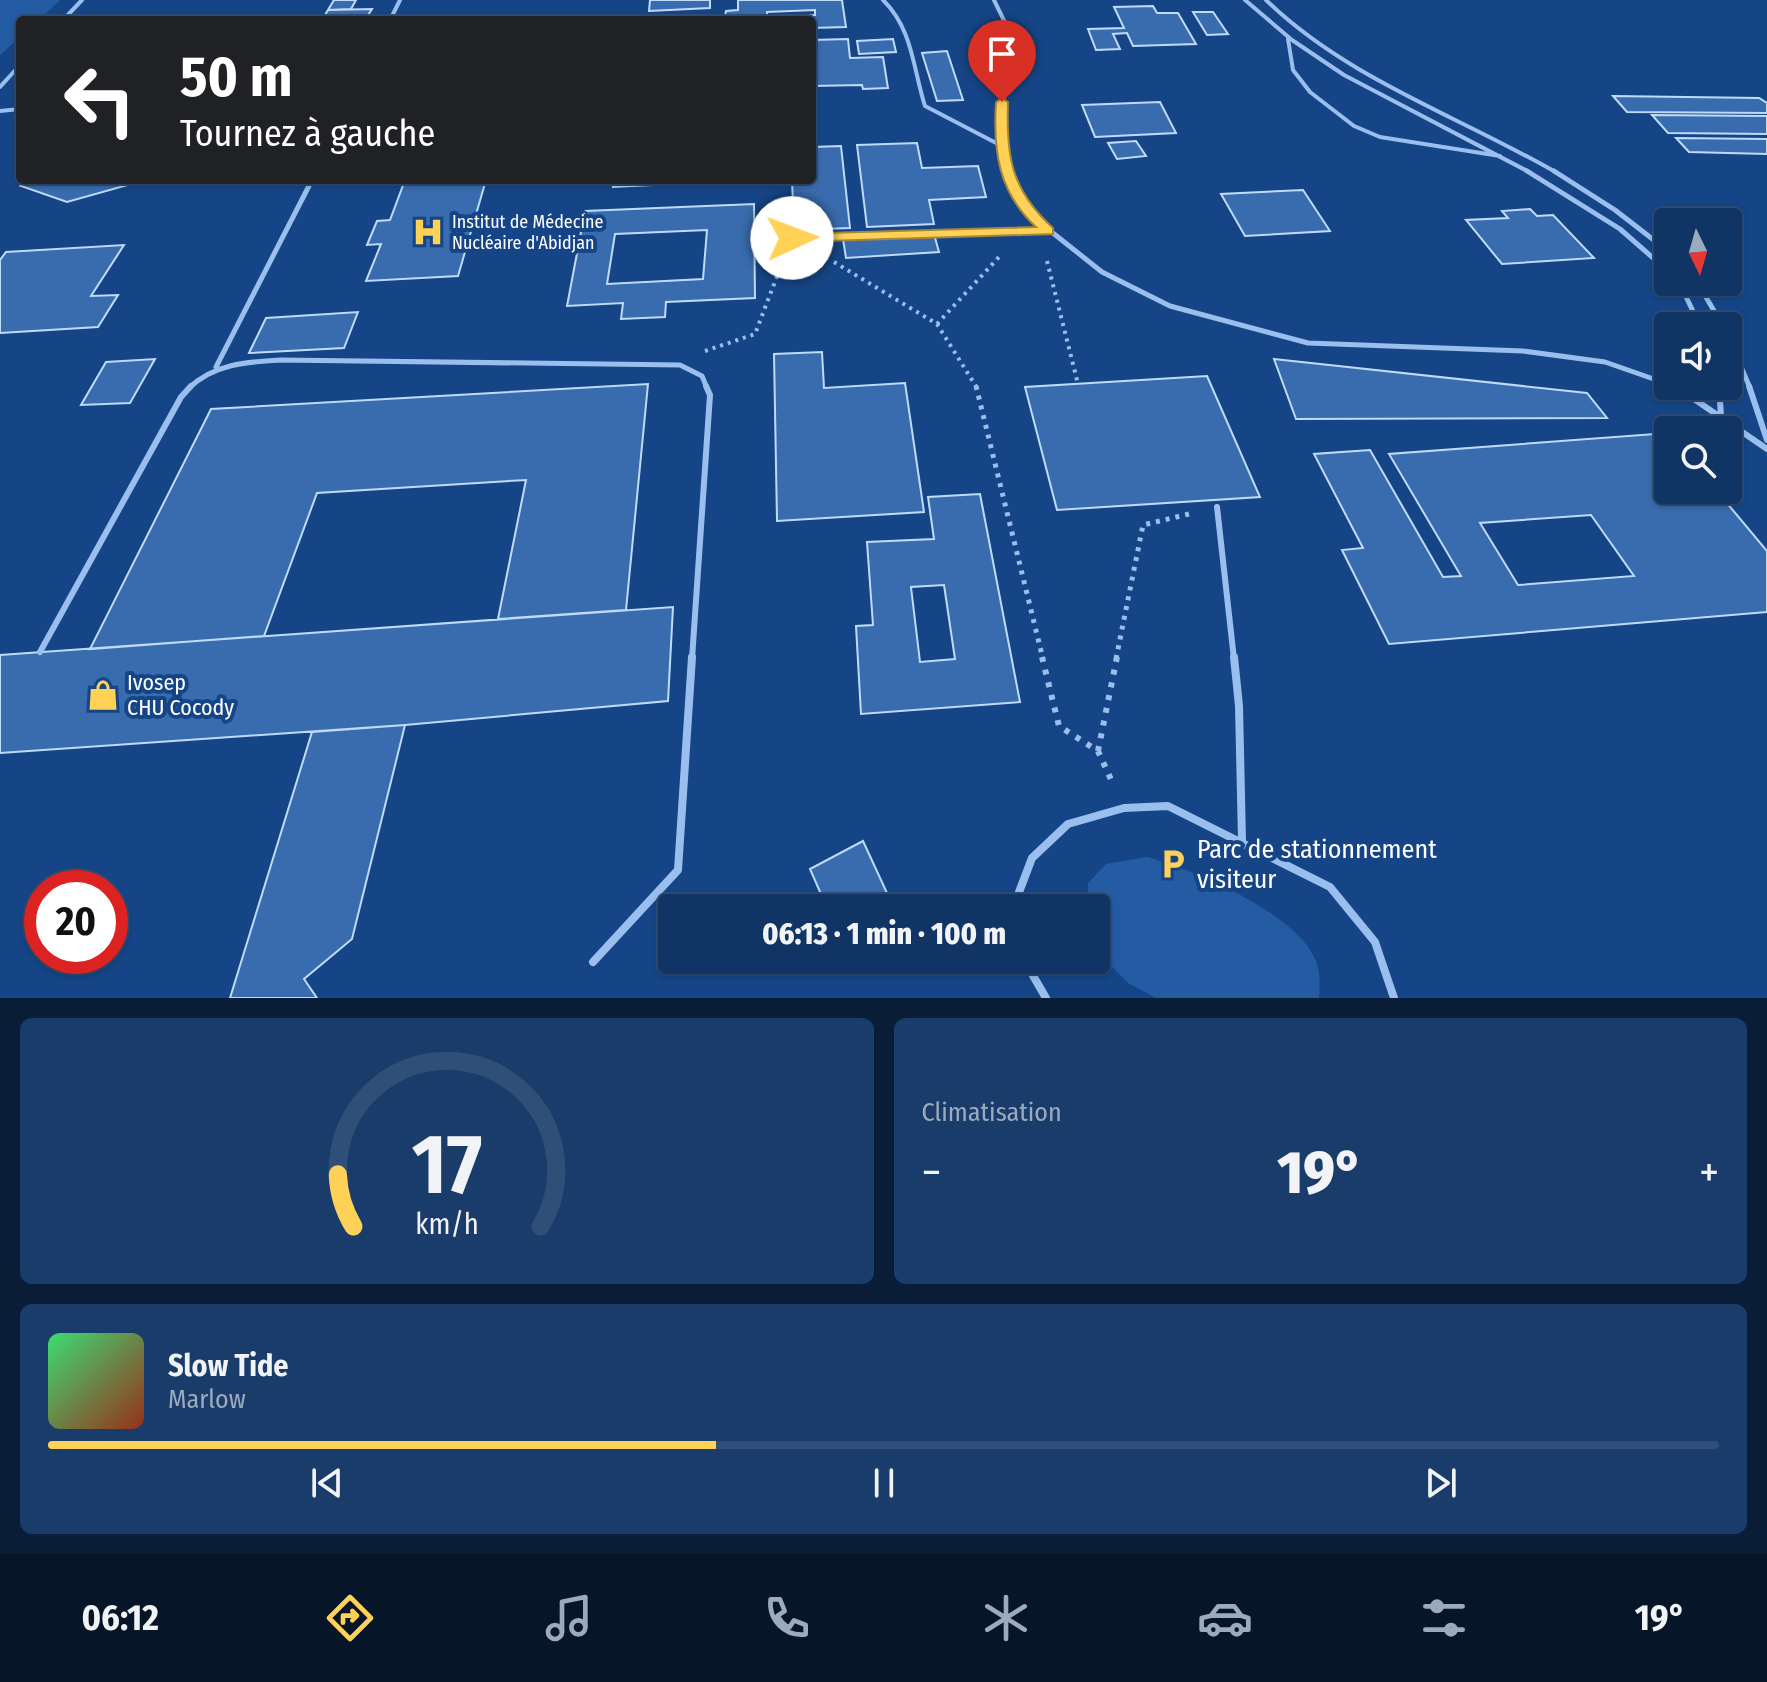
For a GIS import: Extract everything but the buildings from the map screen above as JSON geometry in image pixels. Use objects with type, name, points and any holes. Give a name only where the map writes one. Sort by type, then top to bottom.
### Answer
[{"type":"lane","points":[[67,16],[82,0]]},
{"type":"lane","points":[[883,0],[895,9],[904,24],[925,106],[1000,145]]},
{"type":"lane","points":[[994,0],[1014,41],[1016,68],[1002,102],[1000,145],[1008,178],[1034,218],[1102,272],[1170,306],[1308,343],[1523,351],[1605,362],[1654,379]]},
{"type":"lane","points":[[1245,0],[1288,39],[1349,77],[1508,157],[1604,215],[1654,259]]},
{"type":"lane","points":[[1266,0],[1309,40],[1345,62],[1537,159],[1634,221],[1654,239]]},
{"type":"lane","points":[[1288,39],[1293,70],[1310,92],[1354,126],[1380,137],[1508,157]]},
{"type":"lane","points":[[0,87],[16,69]]},
{"type":"lane","points":[[216,367],[310,184]]},
{"type":"lane","points":[[792,238],[1026,229],[1048,231]]},
{"type":"lane","points":[[40,652],[181,397],[194,380],[216,367],[280,360],[680,365],[702,376],[710,395],[678,870],[593,962]]},
{"type":"lane","points":[[1742,365],[1767,440]]},
{"type":"lane","points":[[1696,400],[1721,416]]},
{"type":"lane","points":[[1720,400],[1721,416]]},
{"type":"lane","points":[[1742,431],[1767,449]]},
{"type":"lane","points":[[1217,507],[1239,706],[1242,840]]},
{"type":"lane","points":[[1018,894],[1032,858],[1068,824],[1124,808],[1168,806],[1242,840],[1330,887],[1375,942],[1394,998]]},
{"type":"lane","points":[[1032,974],[1046,998]]},
{"type":"path","points":[[937,324],[1026,229]]},
{"type":"path","points":[[1040,231],[1066,347],[1078,384]]},
{"type":"path","points":[[680,365],[716,346],[755,334],[792,238],[937,324],[978,390],[1059,726],[1098,751],[1124,808]]},
{"type":"path","points":[[1098,751],[1143,525],[1217,507]]},
{"type":"shaded area","points":[[0,0],[60,0],[43,16],[16,16],[16,41],[0,55]]},
{"type":"shaded area","points":[[1147,857],[1216,883],[1267,910],[1305,943],[1316,961],[1319,998],[1156,998],[1128,983],[1110,964],[1110,894],[1088,894],[1088,883],[1106,864]]},
{"type":"place","name":"Institut de Médecine Nucléaire d'Abidjan","points":[[428,232]]},
{"type":"place","name":"Ivosep CHU Cocody","points":[[103,695]]},
{"type":"place","name":"Parc de stationnement visiteur","points":[[1173,864]]},
{"type":"route","points":[[792,238],[1026,229],[1048,231],[1034,218],[1008,178],[1000,145],[1002,102]]}]
